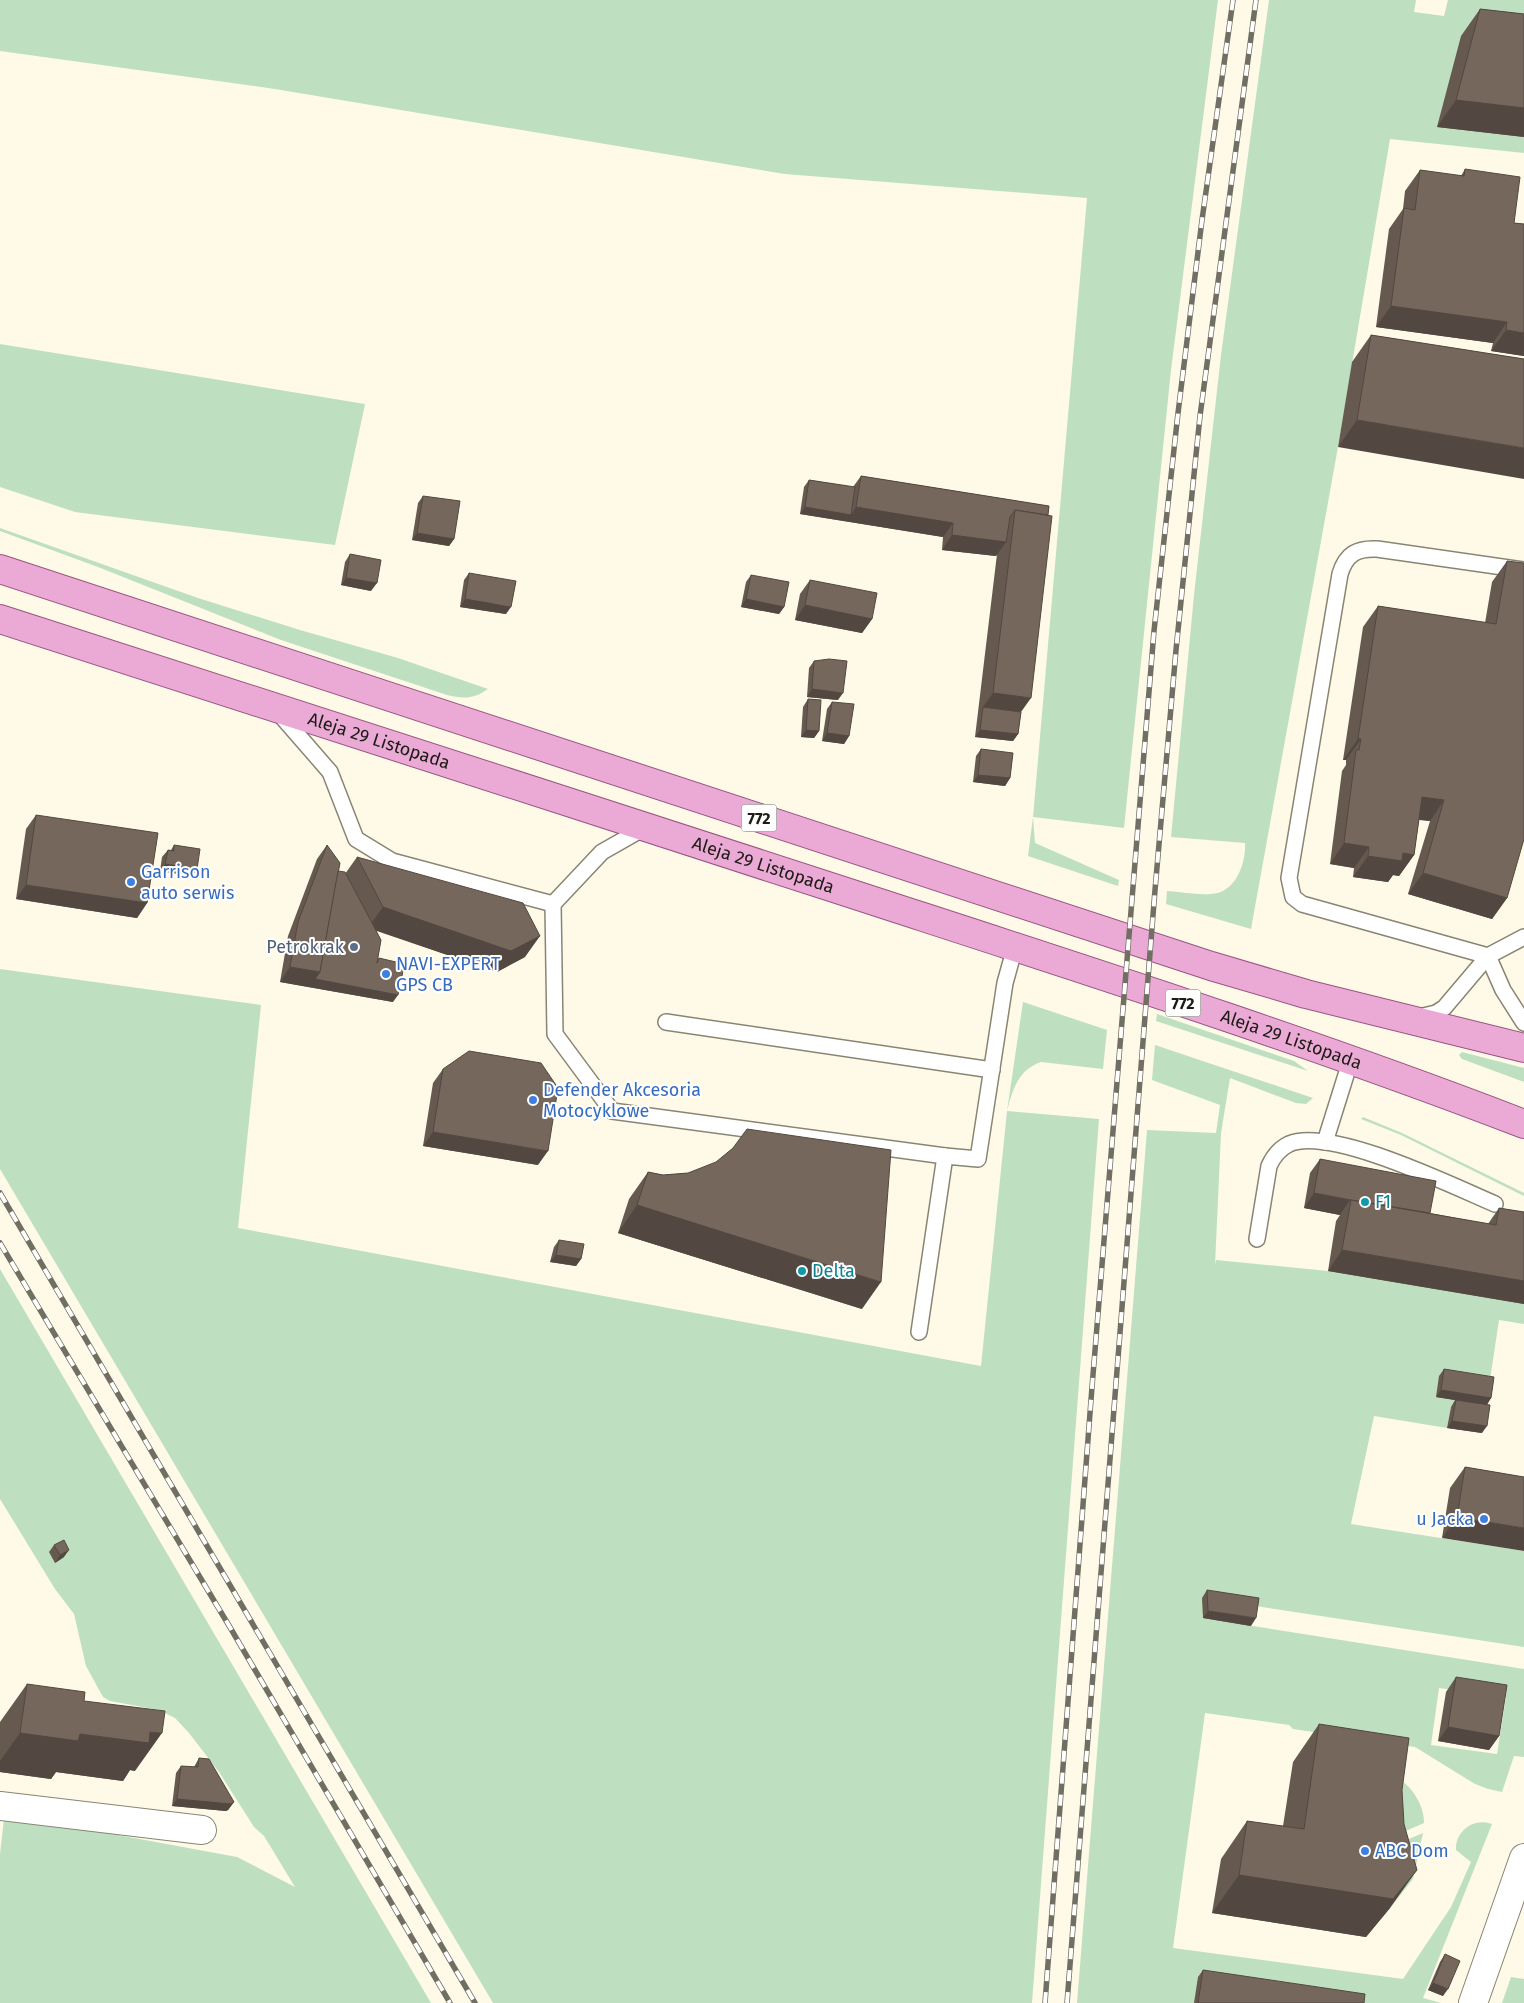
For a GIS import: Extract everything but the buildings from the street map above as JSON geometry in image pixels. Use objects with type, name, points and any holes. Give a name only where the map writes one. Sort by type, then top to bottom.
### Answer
[{"type":"main road","name":"772","points":[[0,570],[1211,966],[1306,994],[1524,1048]]},
{"type":"main road","name":"Aleja 29 Listopada","points":[[0,619],[272,705],[1015,947],[1350,1059],[1524,1124]]},
{"type":"street","points":[[0,1806],[202,1830]]},
{"type":"street","points":[[1473,2003],[1524,1858]]},
{"type":"lane","points":[[1488,956],[1302,904],[1293,897],[1289,878],[1340,574],[1347,557],[1357,550],[1377,549],[1524,570]]},
{"type":"lane","points":[[272,705],[330,772],[356,840],[392,861],[553,904]]},
{"type":"lane","points":[[646,827],[602,852],[553,904],[555,1034],[612,1111],[978,1159],[1005,983],[1015,947]]},
{"type":"lane","points":[[1400,1017],[1425,1016],[1444,1008],[1488,956],[1524,936]]},
{"type":"lane","points":[[1488,956],[1503,990],[1524,1024]]},
{"type":"lane","points":[[666,1022],[992,1070]]},
{"type":"lane","points":[[1325,1142],[1350,1059]]},
{"type":"lane","points":[[1257,1239],[1269,1166],[1274,1157],[1289,1144],[1313,1140],[1402,1164],[1494,1204]]},
{"type":"lane","points":[[919,1332],[945,1156]]},
{"type":"green space","points":[[0,0],[1218,0],[1171,370],[1124,828],[1033,817],[1087,198],[785,174],[275,89],[0,51]]},
{"type":"green space","points":[[1269,0],[1416,0],[1414,12],[1444,16],[1448,0],[1524,0],[1524,44],[1437,127],[1524,137],[1524,153],[1390,139],[1338,447],[1251,929],[1166,904],[1167,891],[1211,894],[1227,888],[1238,876],[1245,851],[1245,843],[1171,837],[1194,595],[1221,355]]},
{"type":"green space","points":[[0,344],[365,404],[335,545],[75,512],[0,487]]},
{"type":"green space","points":[[0,528],[198,598],[398,658],[488,689],[478,695],[468,697],[447,695],[281,640],[98,567],[0,531]]},
{"type":"green space","points":[[1033,817],[1035,843],[1119,880],[1118,886],[1028,856]]},
{"type":"green space","points":[[0,969],[261,1005],[238,1228],[981,1366],[1007,1111],[1099,1119],[1032,2003],[493,2003],[0,1169]]},
{"type":"green space","points":[[1023,1002],[1107,1030],[1103,1069],[1041,1062],[1022,1075],[1014,1088],[1007,1111]]},
{"type":"green space","points":[[1157,1014],[1294,1061],[1308,1071],[1156,1021]]},
{"type":"green space","points":[[1155,1045],[1313,1098],[1306,1104],[1296,1103],[1230,1078],[1221,1133],[1215,1265],[1216,1260],[1328,1271],[1524,1304],[1524,1324],[1499,1320],[1485,1413],[1451,1407],[1447,1428],[1374,1416],[1351,1524],[1524,1551],[1524,1647],[1203,1598],[1203,1618],[1524,1669],[1524,1757],[1514,1756],[1502,1792],[1475,1784],[1415,1747],[1293,1729],[1289,1725],[1205,1713],[1173,1948],[1403,1979],[1451,1907],[1471,1862],[1456,1850],[1459,1837],[1472,1824],[1485,1822],[1492,1824],[1423,1998],[1441,2003],[1361,2003],[1361,1999],[1199,1975],[1195,2003],[1077,2003],[1147,1130],[1216,1133],[1220,1105],[1152,1080]],"holes":[[[1439,1688],[1506,1697],[1497,1754],[1431,1745]]]},
{"type":"green space","points":[[1462,1052],[1524,1068],[1524,1082],[1462,1059],[1459,1055]]},
{"type":"green space","points":[[1363,1117],[1402,1133],[1524,1193],[1524,1196],[1401,1135],[1361,1119]]},
{"type":"green space","points":[[0,1269],[431,2003],[0,2003],[0,1854],[4,1819],[107,1833],[237,1857],[295,1887],[264,1836],[254,1827],[219,1772],[175,1718],[159,1710],[110,1701],[103,1697],[86,1666],[74,1614],[55,1589],[0,1499]]},
{"type":"green space","points":[[1401,1780],[1417,1799],[1424,1817],[1424,1823],[1376,1844]]},
{"type":"green space","points":[[1423,1833],[1413,1879],[1390,1908],[1376,1853]]},
{"type":"green space","points":[[1511,1977],[1524,1979],[1524,2003],[1502,2003]]},
{"type":"railway","points":[[1045,2003],[1092,1387],[1154,631],[1202,220],[1233,0]]},
{"type":"railway","points":[[1067,2003],[1155,890],[1176,650],[1200,416],[1256,0]]},
{"type":"railway","points":[[0,1193],[475,2003]]},
{"type":"railway","points":[[0,1243],[231,1629],[450,2003]]},
{"type":"place","name":"Garrison auto serwis","points":[[131,882]]},
{"type":"place","name":"Petrokrak","points":[[354,947]]},
{"type":"place","name":"NAVI-EXPERT GPS CB","points":[[386,974]]},
{"type":"place","name":"Defender Akcesoria Motocyklowe","points":[[533,1100]]},
{"type":"place","name":"F1","points":[[1365,1202]]},
{"type":"place","name":"Delta","points":[[802,1271]]},
{"type":"place","name":"u Jacka","points":[[1484,1519]]},
{"type":"place","name":"ABC Dom","points":[[1365,1851]]}]
